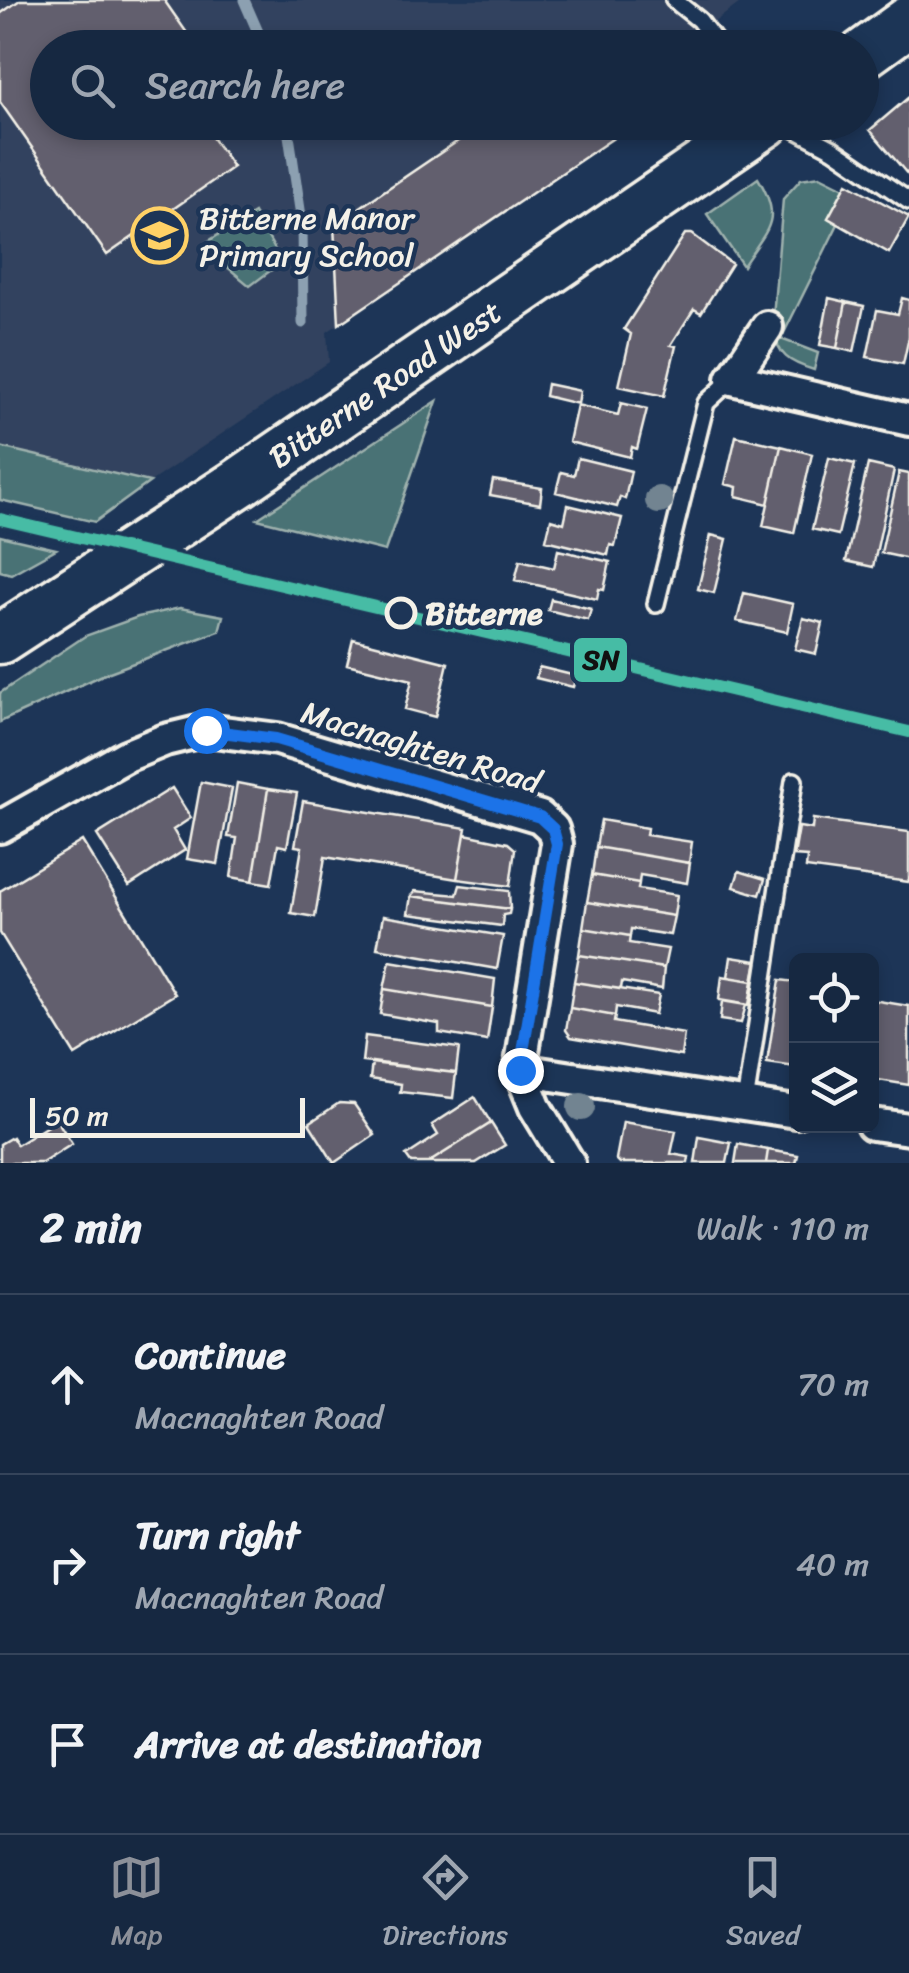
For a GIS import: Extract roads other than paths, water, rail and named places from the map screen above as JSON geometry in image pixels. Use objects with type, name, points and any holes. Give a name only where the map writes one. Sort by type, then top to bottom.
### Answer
[{"type":"main road","points":[[879,42],[909,20]]},
{"type":"main road","name":"Bitterne Road West","points":[[0,639],[239,483],[740,140]]},
{"type":"street","points":[[766,327],[732,379],[909,420]]},
{"type":"street","name":"Macnaghten Road","points":[[0,827],[126,756],[165,740],[206,730],[276,739],[540,817],[553,829],[557,844],[520,1070]]},
{"type":"street","points":[[520,1070],[789,1111]]},
{"type":"street","points":[[520,1070],[535,1107],[568,1163]]},
{"type":"street","points":[[879,1125],[909,1130]]},
{"type":"lane","points":[[674,0],[706,30]]},
{"type":"lane","points":[[816,140],[909,201]]},
{"type":"lane","points":[[656,604],[706,402],[732,379]]},
{"type":"lane","points":[[745,1104],[794,781]]},
{"type":"waterway","points":[[244,0],[257,30]]},
{"type":"waterway","points":[[290,140],[302,223],[303,323]]},
{"type":"place","name":"Bitterne Manor Primary School","points":[[160,236]]},
{"type":"place","name":"Bitterne","points":[[401,613]]}]
